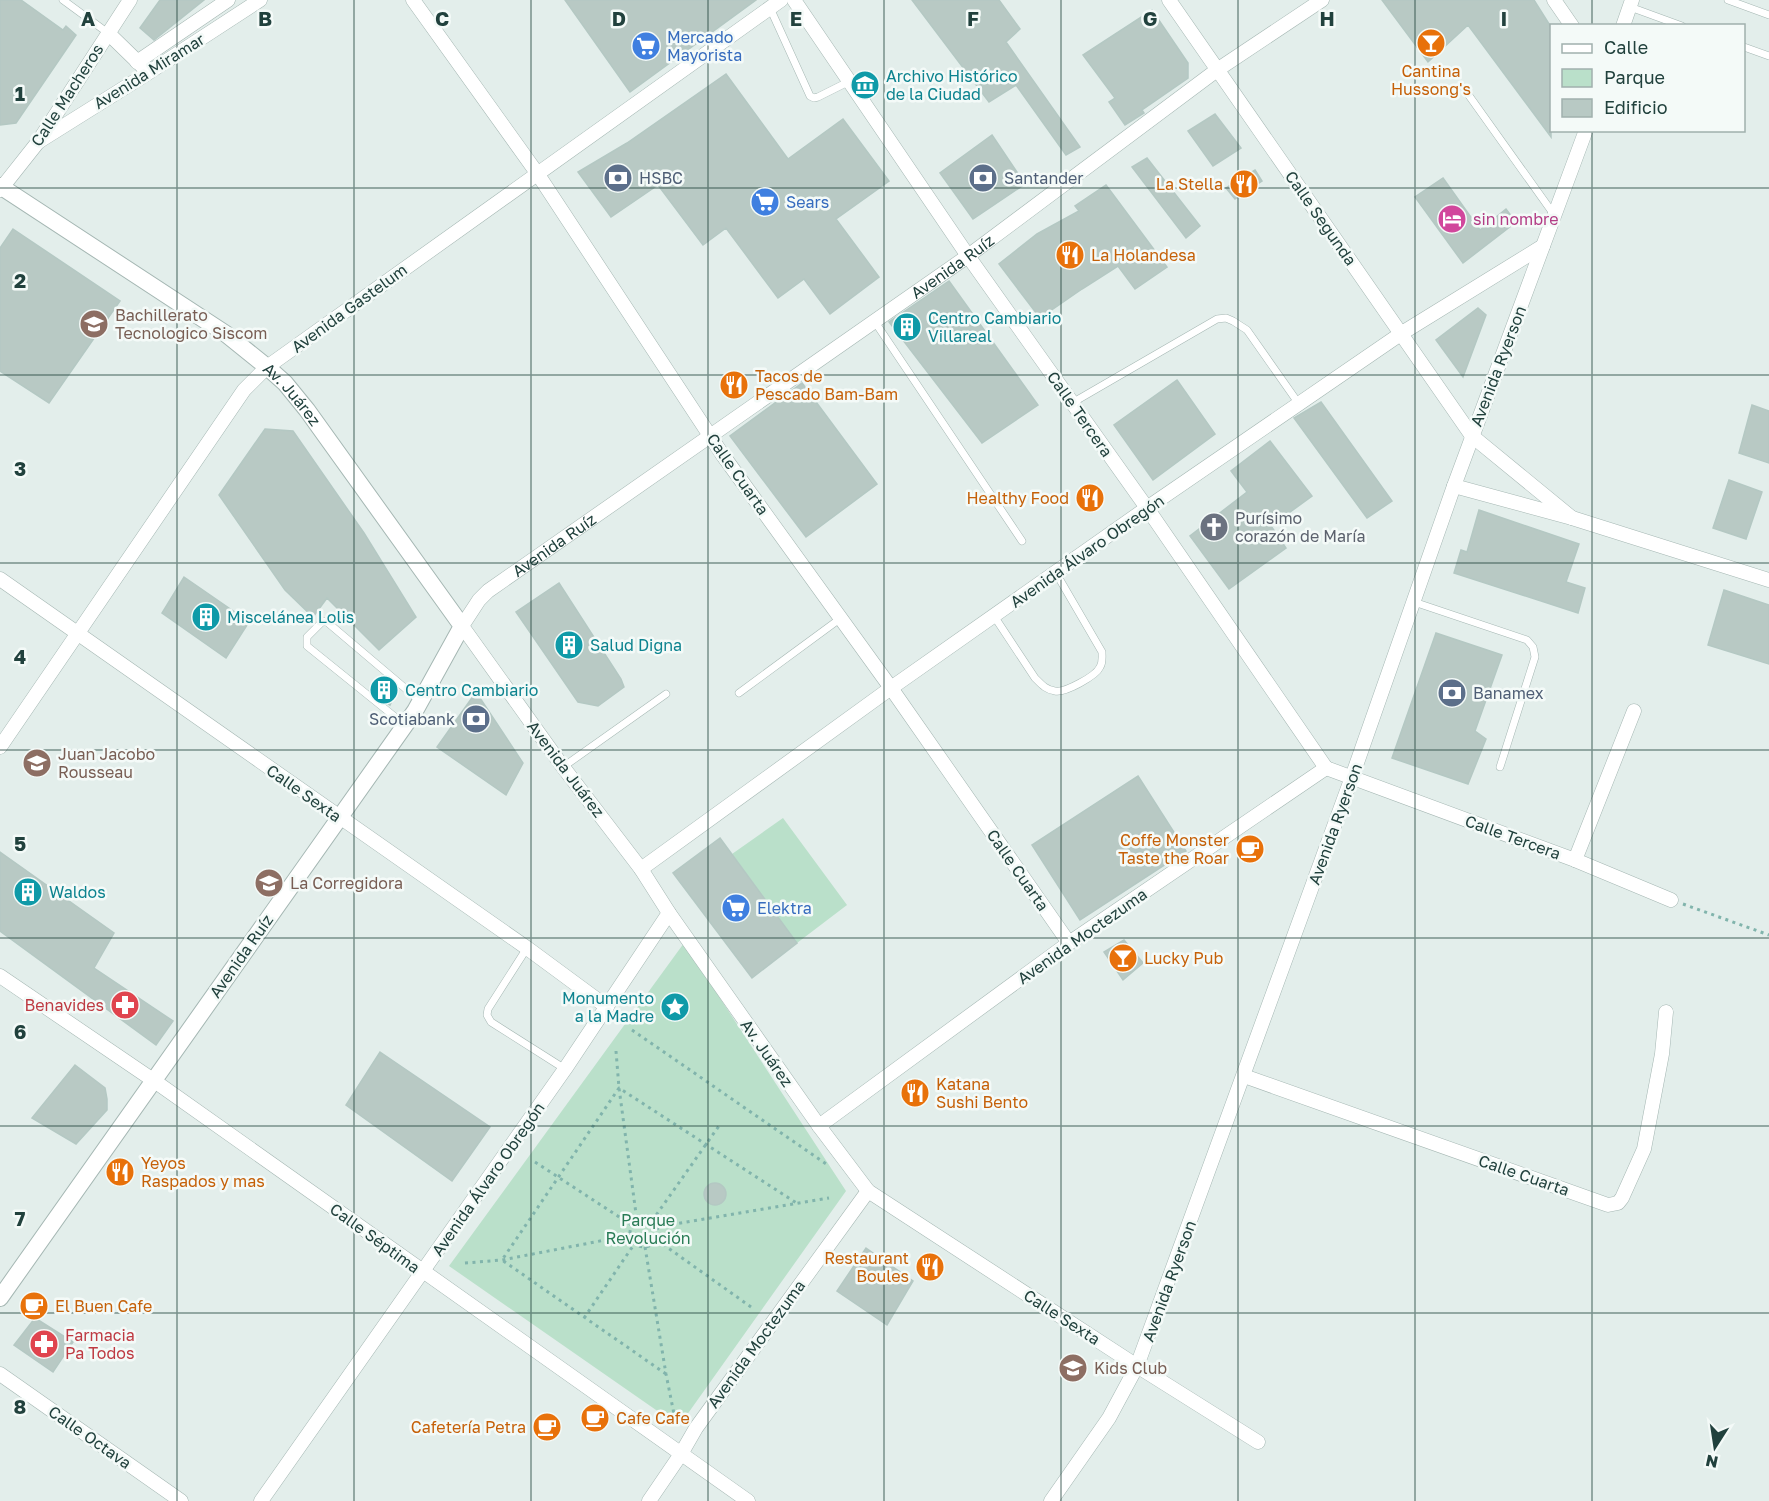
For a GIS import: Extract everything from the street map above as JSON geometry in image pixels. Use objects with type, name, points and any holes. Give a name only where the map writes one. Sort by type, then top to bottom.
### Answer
[{"type":"street","name":"Calle Macheros","points":[[1,188],[38,142],[130,0]]},
{"type":"street","name":"Avenida Miramar","points":[[137,62],[228,0]]},
{"type":"street","name":"Avenida Miramar","points":[[38,142],[260,0]]},
{"type":"street","name":"Calle Cuarta","points":[[413,0],[537,173],[729,463],[891,688],[1069,943]]},
{"type":"street","name":"Calle Tercera","points":[[794,0],[968,256],[1147,508],[1326,768]]},
{"type":"street","name":"Calle Segunda","points":[[1169,0],[1472,436],[1572,518]]},
{"type":"street","name":"Avenida Ruíz","points":[[0,1298],[405,725],[421,701],[462,626],[488,591],[875,322],[968,256],[1217,70],[1322,0]]},
{"type":"street","points":[[1554,0],[1571,24]]},
{"type":"street","points":[[1624,24],[1631,3]]},
{"type":"street","name":"Avenida Gastelum","points":[[0,747],[244,390],[267,367],[775,4]]},
{"type":"street","points":[[108,33],[148,73]]},
{"type":"street","name":"Avenida Ryerson","points":[[1051,1501],[1109,1418],[1137,1366],[1353,777],[1472,436],[1585,132]]},
{"type":"street","name":"Av. Juárez","points":[[1,188],[226,334],[285,383],[307,410],[462,626]]},
{"type":"street","name":"Avenida Álvaro Obregón","points":[[641,869],[891,688],[1147,508],[1402,333],[1543,246]]},
{"type":"street","points":[[1454,486],[1572,518],[1769,580]]},
{"type":"street","name":"Calle Sexta","points":[[0,579],[527,948],[607,1007]]},
{"type":"street","name":"Avenida Juárez","points":[[462,626],[641,869],[669,913]]},
{"type":"street","points":[[1575,860],[1634,711]]},
{"type":"street","points":[[1326,768],[1353,777]]},
{"type":"street","name":"Avenida Moctezuma","points":[[819,1126],[1069,943],[1326,768]]},
{"type":"street","name":"Calle Tercera","points":[[1353,777],[1575,860],[1671,900]]},
{"type":"street","name":"Avenida Álvaro Obregón","points":[[261,1501],[565,1069],[669,913]]},
{"type":"street","name":"Av. Juárez","points":[[669,913],[819,1126],[868,1191]]},
{"type":"street","name":"Calle Séptima","points":[[0,976],[153,1080],[748,1501]]},
{"type":"street","name":"Calle Cuarta","points":[[1244,1076],[1608,1205],[1617,1203],[1622,1197],[1644,1149],[1662,1054],[1666,1012]]},
{"type":"street","name":"Calle Sexta","points":[[868,1191],[1258,1442]]},
{"type":"street","name":"Avenida Moctezuma","points":[[649,1501],[696,1428],[868,1191]]},
{"type":"street","name":"Calle Octava","points":[[0,1374],[181,1501]]},
{"type":"lane","points":[[63,0],[108,33]]},
{"type":"lane","points":[[1728,0],[1769,15]]},
{"type":"lane","points":[[1631,3],[1678,24]]},
{"type":"lane","points":[[775,4],[810,96],[819,97],[848,82]]},
{"type":"lane","points":[[1745,48],[1769,56]]},
{"type":"lane","points":[[1465,90],[1555,216]]},
{"type":"lane","points":[[1072,403],[1217,319],[1226,318],[1247,330],[1299,404]]},
{"type":"lane","points":[[875,322],[1022,541]]},
{"type":"lane","points":[[994,616],[1040,684],[1062,692],[1095,674],[1100,666],[1102,652],[1056,573]]},
{"type":"lane","points":[[1414,602],[1527,640],[1533,647],[1535,657],[1500,767]]},
{"type":"lane","points":[[739,693],[841,618]]},
{"type":"lane","points":[[405,725],[307,646],[307,637],[322,621],[327,622],[421,701]]},
{"type":"lane","points":[[563,766],[666,694]]},
{"type":"lane","points":[[527,948],[488,1009],[487,1015],[491,1022],[565,1069]]},
{"type":"path","points":[[1671,900],[1769,935]]},
{"type":"path","points":[[632,1030],[833,1168]]},
{"type":"path","points":[[616,1050],[637,1221]]},
{"type":"path","points":[[619,1088],[798,1204]]},
{"type":"path","points":[[502,1260],[619,1088]]},
{"type":"path","points":[[652,1221],[721,1123]]},
{"type":"path","points":[[535,1162],[633,1226]]},
{"type":"path","points":[[657,1227],[829,1198]]},
{"type":"path","points":[[646,1219],[652,1221],[657,1227],[657,1240],[650,1246],[645,1247],[635,1243],[631,1235],[637,1221],[646,1219]]},
{"type":"path","points":[[465,1263],[502,1260],[631,1235]]},
{"type":"path","points":[[657,1240],[751,1307]]},
{"type":"path","points":[[584,1318],[635,1243]]},
{"type":"path","points":[[645,1247],[674,1414]]},
{"type":"path","points":[[502,1260],[666,1374]]},
{"type":"green space","points":[[783,818],[847,905],[797,943],[732,854]]},
{"type":"green space","name":"Parque Revolución","points":[[684,943],[846,1191],[679,1426],[449,1266]]},
{"type":"building","points":[[0,0],[21,0],[63,30],[66,26],[76,35],[16,123],[0,125]]},
{"type":"building","points":[[160,0],[204,0],[154,40],[140,28]]},
{"type":"building","name":"Mercado Mayorista","points":[[565,0],[756,0],[630,92]]},
{"type":"building","points":[[912,0],[999,0],[1020,29],[1006,42],[1080,147],[1066,155],[1016,85],[989,102]]},
{"type":"building","points":[[1382,0],[1534,0],[1550,25],[1551,137],[1468,25],[1428,62]]},
{"type":"building","points":[[1152,10],[1188,63],[1188,78],[1142,110],[1144,113],[1125,125],[1109,102],[1115,98],[1083,55]]},
{"type":"building","name":"Sears","points":[[726,74],[788,159],[843,119],[889,181],[836,219],[879,277],[830,314],[804,279],[778,298],[726,228],[703,245],[658,185],[611,217],[578,172],[627,143]]},
{"type":"building","points":[[1215,114],[1241,148],[1213,166],[1188,131]]},
{"type":"building","name":"Santander","points":[[992,135],[1025,184],[973,219],[940,173]]},
{"type":"building","points":[[1147,158],[1200,226],[1186,238],[1132,167]]},
{"type":"building","name":"La Stella","points":[[1255,170],[1262,181],[1235,199],[1226,188]]},
{"type":"building","name":"sin nombre","points":[[1443,178],[1480,230],[1506,209],[1516,222],[1463,263],[1415,197]]},
{"type":"building","points":[[1106,185],[1167,267],[1135,289],[1118,266],[1040,318],[999,264],[1037,234],[1079,211],[1075,206]]},
{"type":"building","points":[[13,229],[120,301],[49,403],[0,371],[0,248]]},
{"type":"building","points":[[949,281],[1038,405],[982,443],[889,322]]},
{"type":"building","points":[[1478,308],[1486,315],[1463,377],[1436,340]]},
{"type":"building","points":[[1177,380],[1215,434],[1153,480],[1114,425]]},
{"type":"building","points":[[802,383],[877,484],[806,537],[730,436]]},
{"type":"building","points":[[1321,402],[1392,501],[1367,518],[1294,418]]},
{"type":"building","points":[[1752,405],[1769,411],[1769,463],[1739,453]]},
{"type":"building","points":[[265,429],[293,431],[364,533],[416,617],[379,650],[327,598],[313,617],[285,590],[219,495]]},
{"type":"building","points":[[1270,441],[1312,496],[1271,526],[1286,548],[1229,589],[1190,536],[1247,492],[1231,471]]},
{"type":"building","points":[[1729,480],[1762,492],[1746,539],[1713,528]]},
{"type":"building","points":[[1479,510],[1579,544],[1566,582],[1585,588],[1578,613],[1454,573],[1461,550],[1467,552]]},
{"type":"building","name":"Miscelánea Lolis","points":[[184,577],[249,622],[226,658],[162,613]]},
{"type":"building","name":"Salud Digna","points":[[559,583],[624,687],[598,706],[578,702],[516,612]]},
{"type":"building","points":[[1724,590],[1769,605],[1769,664],[1708,645]]},
{"type":"building","name":"Banamex","points":[[1436,633],[1502,655],[1475,731],[1486,739],[1468,784],[1392,758]]},
{"type":"building","name":"Centro Cambiario","points":[[379,678],[397,689],[390,705],[371,691]]},
{"type":"building","name":"Scotiabank","points":[[476,692],[523,763],[506,795],[437,747]]},
{"type":"building","points":[[1138,776],[1186,851],[1080,920],[1032,845]]},
{"type":"building","name":"Elektra","points":[[720,838],[797,943],[752,978],[673,873]]},
{"type":"building","name":"Waldos","points":[[0,852],[114,933],[94,968],[173,1021],[156,1045],[0,931]]},
{"type":"building","name":"Lucky Pub","points":[[1124,940],[1143,963],[1123,980],[1104,952]]},
{"type":"building","points":[[380,1052],[490,1127],[452,1181],[346,1105]]},
{"type":"building","points":[[75,1065],[105,1088],[107,1099],[107,1110],[76,1144],[32,1118]]},
{"type":"building","points":[[711,1183],[719,1183],[726,1190],[726,1198],[719,1205],[711,1205],[704,1198],[704,1190]]},
{"type":"building","points":[[866,1248],[913,1281],[887,1325],[837,1291]]},
{"type":"building","name":"Farmacia Pa Todos","points":[[35,1318],[73,1342],[53,1372],[14,1345]]},
{"type":"place","name":"Cantina Hussong's","points":[[1431,43]]},
{"type":"place","name":"Mercado Mayorista","points":[[646,46]]},
{"type":"place","name":"Archivo Histórico de la Ciudad","points":[[865,85]]},
{"type":"place","name":"HSBC","points":[[618,178]]},
{"type":"place","name":"Santander","points":[[983,178]]},
{"type":"place","name":"La Stella","points":[[1244,184]]},
{"type":"place","name":"Sears","points":[[765,202]]},
{"type":"place","name":"sin nombre","points":[[1452,219]]},
{"type":"place","name":"La Holandesa","points":[[1070,255]]},
{"type":"place","name":"Bachillerato Tecnologico Siscom","points":[[94,324]]},
{"type":"place","name":"Centro Cambiario Villareal","points":[[907,327]]},
{"type":"place","name":"Tacos de Pescado Bam-Bam","points":[[734,385]]},
{"type":"place","name":"Healthy Food","points":[[1090,498]]},
{"type":"place","name":"Purísimo corazón de María","points":[[1214,527]]},
{"type":"place","name":"Miscelánea Lolis","points":[[206,617]]},
{"type":"place","name":"Salud Digna","points":[[569,645]]},
{"type":"place","name":"Centro Cambiario","points":[[384,690]]},
{"type":"place","name":"Banamex","points":[[1452,693]]},
{"type":"place","name":"Scotiabank","points":[[476,719]]},
{"type":"place","name":"Juan Jacobo Rousseau","points":[[37,763]]},
{"type":"place","name":"Coffe Monster Taste the Roar","points":[[1250,849]]},
{"type":"place","name":"La Corregidora","points":[[269,883]]},
{"type":"place","name":"Waldos","points":[[28,892]]},
{"type":"place","name":"Elektra","points":[[736,908]]},
{"type":"place","name":"Lucky Pub","points":[[1123,958]]},
{"type":"place","name":"Benavides","points":[[125,1005]]},
{"type":"place","name":"Monumento a la Madre","points":[[675,1007]]},
{"type":"place","name":"Katana Sushi Bento","points":[[915,1093]]},
{"type":"place","name":"Yeyos Raspados y mas","points":[[120,1172]]},
{"type":"place","name":"Restaurant Boules","points":[[930,1267]]},
{"type":"place","name":"El Buen Cafe","points":[[34,1306]]},
{"type":"place","name":"Farmacia Pa Todos","points":[[44,1344]]},
{"type":"place","name":"Kids Club","points":[[1073,1368]]},
{"type":"place","name":"Cafe Cafe","points":[[595,1418]]},
{"type":"place","name":"Cafetería Petra","points":[[547,1427]]}]
